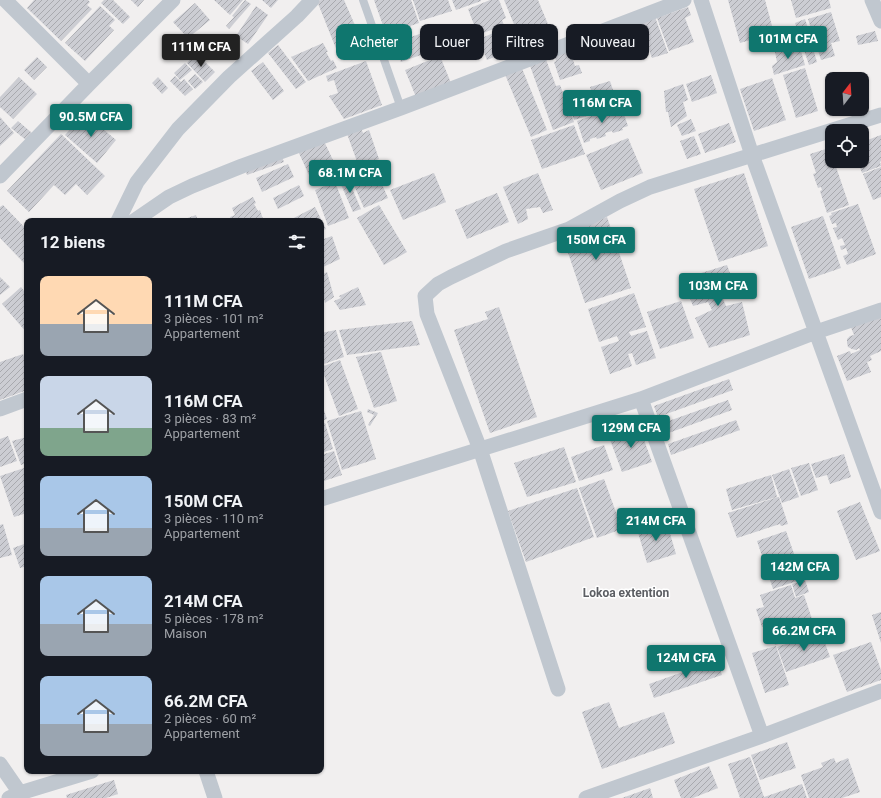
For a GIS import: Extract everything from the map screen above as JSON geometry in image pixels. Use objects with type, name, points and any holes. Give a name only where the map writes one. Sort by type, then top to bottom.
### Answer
[{"type":"street","points":[[6,0],[89,84]]},
{"type":"street","points":[[0,176],[173,0]]},
{"type":"street","points":[[119,218],[137,182],[178,129],[230,77],[297,16],[312,0]]},
{"type":"street","points":[[139,218],[169,198],[192,186],[249,163],[401,108],[684,0]]},
{"type":"street","points":[[701,0],[752,155],[880,503]]},
{"type":"street","points":[[872,0],[881,21]]},
{"type":"street","points":[[558,689],[480,449],[427,314],[425,296],[438,284],[451,277],[506,251],[569,229],[620,201],[650,187],[881,115]]},
{"type":"street","points":[[324,498],[640,399],[816,332],[881,310]]},
{"type":"street","points":[[640,399],[762,736]]},
{"type":"street","points":[[0,409],[24,401]]},
{"type":"street","points":[[589,797],[762,736],[881,691]]},
{"type":"street","points":[[0,764],[15,796],[83,774]]},
{"type":"street","points":[[207,774],[215,798]]},
{"type":"lane","points":[[362,0],[401,108]]},
{"type":"building","points":[[34,0],[88,0],[90,2],[87,5],[92,9],[61,41],[27,8]]},
{"type":"building","points":[[104,0],[113,0],[130,17],[123,24],[101,3]]},
{"type":"building","points":[[131,0],[144,0],[138,7]]},
{"type":"building","points":[[214,0],[243,0],[230,15]]},
{"type":"building","points":[[245,0],[251,4],[229,29],[226,26]]},
{"type":"building","points":[[262,0],[278,0],[271,8]]},
{"type":"building","points":[[344,0],[354,24],[336,24],[336,48],[317,1]]},
{"type":"building","points":[[374,0],[411,0],[419,23],[412,25],[412,24],[382,24]]},
{"type":"building","points":[[413,0],[448,0],[452,11],[420,21]]},
{"type":"building","points":[[452,0],[481,0],[481,1],[456,10]]},
{"type":"building","points":[[490,0],[499,0],[506,18],[502,20],[504,24],[492,24],[492,30],[484,33],[484,24],[474,24],[468,9]]},
{"type":"building","points":[[504,0],[538,0],[548,24],[514,24]]},
{"type":"building","points":[[728,0],[765,0],[774,33],[740,43]]},
{"type":"building","points":[[791,0],[829,0],[831,8],[796,18]]},
{"type":"building","points":[[195,3],[210,20],[188,38],[173,22]]},
{"type":"building","points":[[100,6],[115,20],[109,26],[114,30],[85,61],[65,43]]},
{"type":"building","points":[[256,6],[268,15],[248,44],[236,36]]},
{"type":"building","points":[[688,7],[691,15],[685,18],[694,42],[669,51],[657,18]]},
{"type":"building","points":[[831,12],[840,41],[831,43],[835,56],[821,60],[808,19]]},
{"type":"building","points":[[655,17],[668,53],[652,58],[649,50],[649,24],[640,24],[639,22]]},
{"type":"building","points":[[805,19],[816,52],[814,52],[817,62],[809,65],[795,23]]},
{"type":"building","points":[[875,31],[878,41],[858,45],[856,36]]},
{"type":"building","points":[[420,34],[420,55],[412,58],[412,37]]},
{"type":"building","points":[[492,34],[492,58],[487,60],[484,52],[484,37]]},
{"type":"building","points":[[323,43],[331,61],[333,60],[337,68],[308,81],[291,57]]},
{"type":"building","points":[[799,44],[805,65],[774,75],[772,66],[777,62],[775,52]]},
{"type":"building","points":[[278,45],[306,82],[296,89],[268,53]]},
{"type":"building","points":[[566,49],[566,60],[573,60],[575,66],[579,65],[582,73],[560,80],[554,62],[558,60],[558,52]]},
{"type":"building","points":[[196,53],[215,72],[205,82],[187,63]]},
{"type":"building","points":[[37,57],[47,67],[34,80],[24,70]]},
{"type":"building","points":[[430,60],[442,60],[451,83],[416,97],[405,70]]},
{"type":"building","points":[[537,60],[546,60],[556,86],[560,85],[574,122],[553,130],[529,63]]},
{"type":"building","points":[[366,61],[382,105],[344,119],[329,96],[338,93],[334,80],[328,82],[326,76]]},
{"type":"building","points":[[263,62],[284,91],[273,100],[251,71]]},
{"type":"building","points":[[185,63],[192,70],[180,80],[174,73]]},
{"type":"building","points":[[521,66],[547,130],[531,137],[504,72]]},
{"type":"building","points":[[805,68],[818,111],[796,118],[783,75]]},
{"type":"building","points":[[195,74],[203,82],[195,89],[188,81]]},
{"type":"building","points":[[711,75],[717,93],[692,102],[686,84]]},
{"type":"building","points":[[175,76],[181,82],[184,79],[193,89],[185,96],[170,81]]},
{"type":"building","points":[[19,77],[37,94],[13,119],[0,107],[0,97]]},
{"type":"building","points":[[158,77],[168,88],[162,94],[152,83]]},
{"type":"building","points":[[772,78],[786,120],[754,131],[740,89]]},
{"type":"building","points":[[610,81],[618,105],[598,112],[590,87]]},
{"type":"building","points":[[683,84],[688,100],[683,102],[687,116],[671,127],[668,112],[666,112],[664,91]]},
{"type":"building","points":[[586,93],[593,114],[574,120],[567,99]]},
{"type":"building","points":[[621,106],[628,126],[622,128],[623,130],[613,133],[612,131],[605,133],[606,136],[597,139],[596,137],[584,143],[577,121]]},
{"type":"building","points":[[84,113],[116,140],[97,163],[65,135]]},
{"type":"building","points":[[0,117],[14,133],[0,146]]},
{"type":"building","points":[[691,119],[696,131],[682,136],[677,125]]},
{"type":"building","points":[[18,121],[32,133],[26,140],[11,128]]},
{"type":"building","points":[[729,123],[736,142],[705,153],[698,134]]},
{"type":"building","points":[[574,125],[585,154],[542,169],[531,140]]},
{"type":"building","points":[[360,126],[363,133],[369,130],[379,159],[359,167],[346,131]]},
{"type":"building","points":[[61,134],[105,176],[87,195],[76,184],[65,195],[54,185],[29,212],[7,191]]},
{"type":"building","points":[[881,135],[881,166],[862,173],[860,168],[869,168],[869,139]]},
{"type":"building","points":[[694,136],[701,154],[687,159],[680,141]]},
{"type":"building","points":[[628,138],[643,173],[601,190],[586,155]]},
{"type":"building","points":[[323,139],[340,175],[314,186],[298,151]]},
{"type":"building","points":[[825,149],[825,168],[836,168],[849,205],[827,213],[820,191],[822,190],[821,187],[818,188],[813,174],[816,173],[810,154]]},
{"type":"building","points":[[281,155],[284,162],[247,175],[245,168]]},
{"type":"building","points":[[288,164],[294,177],[262,192],[256,178]]},
{"type":"building","points":[[373,164],[388,198],[364,208],[349,174]]},
{"type":"building","points":[[881,167],[881,197],[873,200],[863,174]]},
{"type":"building","points":[[434,173],[446,202],[403,220],[390,190]]},
{"type":"building","points":[[538,173],[553,210],[543,213],[540,207],[526,209],[528,219],[518,224],[503,187]]},
{"type":"building","points":[[744,173],[768,246],[719,262],[694,189]]},
{"type":"building","points":[[347,177],[361,209],[353,212],[339,180]]},
{"type":"building","points":[[335,182],[349,218],[328,226],[315,190]]},
{"type":"building","points":[[299,185],[304,196],[278,209],[273,198]]},
{"type":"building","points":[[497,193],[509,222],[467,239],[455,210]]},
{"type":"building","points":[[253,197],[256,203],[254,204],[258,211],[260,210],[263,218],[230,218],[235,215],[232,208]]},
{"type":"building","points":[[858,204],[876,254],[847,265],[843,256],[848,254],[846,248],[841,250],[840,246],[845,245],[842,238],[838,240],[833,228],[837,227],[836,223],[832,224],[829,216],[832,215],[831,213]]},
{"type":"building","points":[[3,205],[24,227],[24,263],[0,238],[0,207]]},
{"type":"building","points":[[379,205],[407,252],[384,265],[357,218]]},
{"type":"building","points":[[315,207],[320,218],[294,218]]},
{"type":"building","points":[[196,215],[197,218],[188,218]]},
{"type":"building","points":[[823,216],[841,268],[809,279],[791,227]]},
{"type":"building","points":[[607,217],[631,288],[585,303],[562,235]]},
{"type":"building","points":[[332,236],[340,259],[324,267],[324,239]]},
{"type":"building","points":[[727,265],[737,292],[723,299],[726,306],[742,302],[750,335],[709,348],[695,318],[712,310],[708,302],[693,306],[686,288],[685,278]]},
{"type":"building","points":[[327,272],[334,297],[325,303],[324,300],[324,274]]},
{"type":"building","points":[[0,277],[10,287],[0,295]]},
{"type":"building","points":[[21,287],[24,291],[24,330],[2,304]]},
{"type":"building","points":[[358,287],[366,305],[340,310],[334,301],[341,298],[339,296]]},
{"type":"building","points":[[634,293],[646,327],[629,332],[631,336],[647,331],[656,358],[636,365],[632,353],[628,354],[632,366],[610,374],[601,347],[619,341],[617,336],[599,342],[588,309]]},
{"type":"building","points":[[681,301],[694,338],[660,349],[647,312]]},
{"type":"building","points":[[499,307],[537,417],[490,433],[454,330],[488,319],[485,312]]},
{"type":"building","points":[[881,312],[881,351],[870,356],[872,360],[867,362],[871,372],[847,381],[837,356],[850,351],[851,354],[860,350],[859,348],[856,350],[848,347],[847,339],[854,335],[850,325]]},
{"type":"building","points":[[412,321],[420,345],[347,355],[339,330]]},
{"type":"building","points":[[336,330],[344,357],[324,364],[324,332]]},
{"type":"building","points":[[381,352],[397,401],[374,408],[356,357]]},
{"type":"building","points":[[23,354],[24,356],[24,391],[0,400],[0,362]]},
{"type":"building","points":[[340,360],[358,409],[339,416],[324,375],[324,366]]},
{"type":"building","points":[[729,379],[733,390],[658,417],[654,406]]},
{"type":"building","points":[[728,400],[732,410],[663,435],[660,424]]},
{"type":"building","points":[[368,409],[378,413],[370,426],[368,425],[374,415],[367,412]]},
{"type":"building","points":[[324,410],[327,419],[324,420]]},
{"type":"building","points":[[361,411],[376,459],[342,470],[327,421]]},
{"type":"building","points":[[736,420],[740,430],[671,455],[668,444]]},
{"type":"building","points":[[324,423],[333,449],[324,452]]},
{"type":"building","points":[[639,426],[652,462],[622,472],[609,437]]},
{"type":"building","points":[[8,436],[17,461],[0,467],[0,439]]},
{"type":"building","points":[[24,438],[24,464],[21,465],[12,441]]},
{"type":"building","points":[[604,445],[613,470],[579,481],[571,457]]},
{"type":"building","points":[[564,447],[576,482],[527,497],[514,463]]},
{"type":"building","points":[[334,451],[342,475],[324,481],[324,454]]},
{"type":"building","points":[[844,454],[851,477],[830,484],[827,475],[816,478],[811,464]]},
{"type":"building","points":[[809,463],[818,490],[801,496],[791,468]]},
{"type":"building","points":[[24,468],[24,514],[14,517],[0,476]]},
{"type":"building","points":[[789,469],[799,497],[782,503],[772,475]]},
{"type":"building","points":[[771,475],[777,497],[732,510],[726,489]]},
{"type":"building","points":[[604,479],[622,529],[597,538],[579,488]]},
{"type":"building","points":[[577,488],[594,537],[526,562],[508,511]]},
{"type":"building","points":[[779,497],[788,524],[781,526],[780,524],[737,538],[728,513]]},
{"type":"building","points":[[860,502],[880,551],[856,560],[837,511]]},
{"type":"building","points":[[666,520],[676,554],[647,563],[637,529]]},
{"type":"building","points":[[3,524],[12,555],[0,558],[0,525]]},
{"type":"building","points":[[786,531],[803,579],[773,589],[757,541]]},
{"type":"building","points":[[24,544],[24,567],[20,568],[13,548]]},
{"type":"building","points":[[805,580],[809,592],[796,597],[792,584]]},
{"type":"building","points":[[791,585],[795,598],[804,595],[812,619],[816,622],[817,629],[816,631],[775,645],[769,625],[762,627],[756,609],[764,607],[760,595]]},
{"type":"building","points":[[881,612],[881,643],[872,615]]},
{"type":"building","points":[[821,632],[830,657],[786,672],[777,647]]},
{"type":"building","points":[[871,642],[881,670],[881,680],[847,692],[833,655]]},
{"type":"building","points":[[776,646],[789,685],[765,693],[752,653]]},
{"type":"building","points":[[717,660],[722,675],[654,698],[649,684]]},
{"type":"building","points":[[609,702],[619,728],[664,712],[675,743],[602,769],[582,712]]},
{"type":"building","points":[[787,742],[796,768],[760,780],[751,755]]},
{"type":"building","points":[[750,757],[764,797],[802,784],[807,798],[740,798],[728,764]]},
{"type":"building","points":[[834,758],[836,763],[848,758],[860,792],[842,798],[809,798],[801,775],[823,767],[821,763]]},
{"type":"building","points":[[709,766],[718,788],[693,798],[681,798],[674,780]]},
{"type":"building","points":[[114,780],[118,794],[106,798],[67,798],[66,795]]},
{"type":"building","points":[[650,788],[653,798],[622,798]]},
{"type":"district","name":"Lokoa extention","points":[[626,593]]}]
